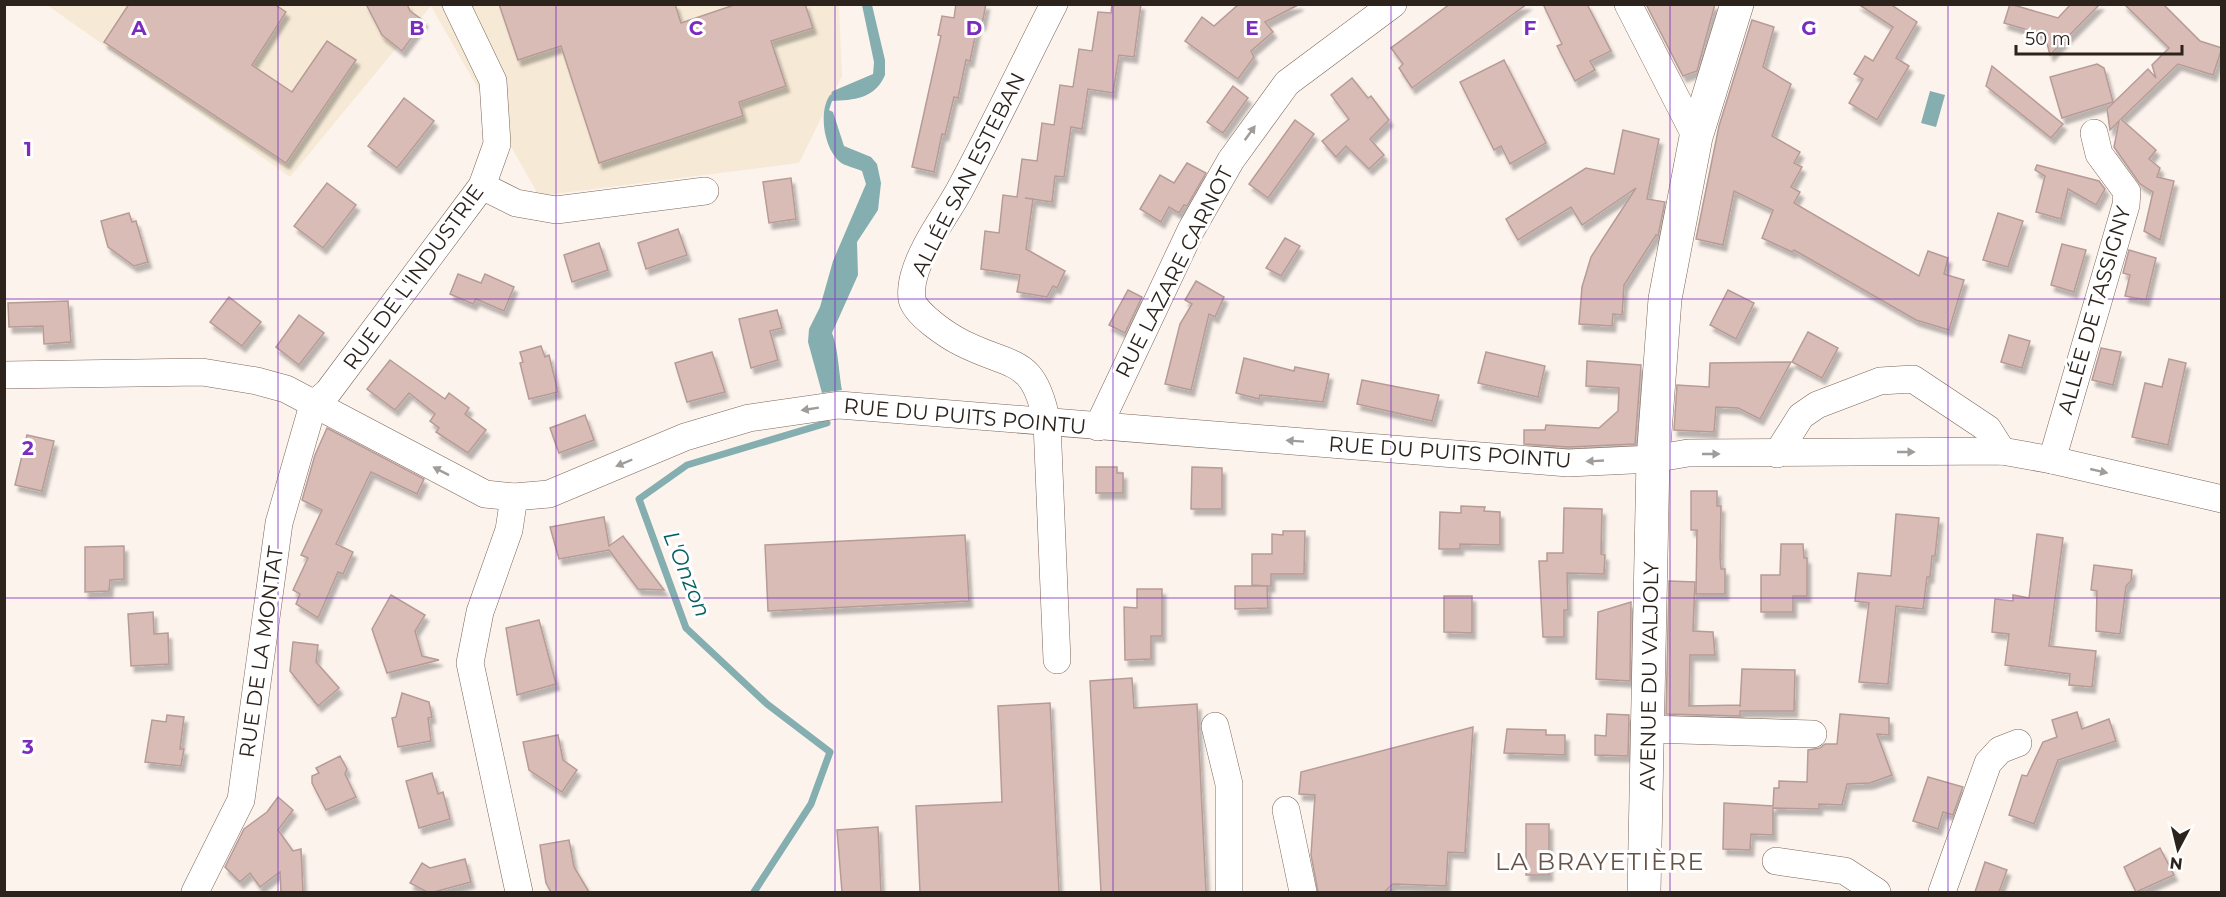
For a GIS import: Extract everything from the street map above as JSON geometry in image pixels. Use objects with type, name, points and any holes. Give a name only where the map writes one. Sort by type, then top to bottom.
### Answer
[{"type":"main road","name":"AVENUE DU VALJOLY","points":[[1644,892],[1653,459],[1665,299],[1696,137],[1737,4]]},
{"type":"street","name":"RUE DE L'INDUSTRIE","points":[[313,405],[328,392],[482,186],[497,144],[493,81],[456,4]]},
{"type":"street","name":"ALLÉE SAN ESTEBAN","points":[[1054,4],[920,261],[913,277],[912,300],[925,318],[961,343],[1015,363],[1034,379],[1042,399],[1047,423],[1057,660]]},
{"type":"street","name":"RUE LAZARE CARNOT","points":[[1098,427],[1191,230],[1231,160],[1287,83],[1393,4]]},
{"type":"street","points":[[1628,4],[1696,137]]},
{"type":"street","name":"ALLÉE DE TASSIGNY","points":[[2052,460],[2126,205],[2127,192],[2099,154],[2094,134]]},
{"type":"street","points":[[482,186],[516,203],[556,210],[705,190]]},
{"type":"street","name":"RUE DU PUITS POINTU","points":[[4,375],[202,372],[256,381],[286,389],[485,494],[514,498],[549,494],[685,437],[749,418],[839,405],[1568,463],[1653,459],[1688,453],[2002,452],[2052,460],[2222,500]]},
{"type":"street","points":[[1777,454],[1801,416],[1817,405],[1880,381],[1913,379],[1988,429],[2002,452]]},
{"type":"street","name":"RUE DE LA MONTAT","points":[[195,892],[241,800],[279,523],[313,405]]},
{"type":"street","points":[[514,498],[509,530],[480,612],[470,663],[519,892]]},
{"type":"street","points":[[1215,726],[1229,784],[1229,892]]},
{"type":"street","points":[[1648,729],[1813,734]]},
{"type":"street","points":[[1942,892],[1988,763],[2000,750],[2018,743]]},
{"type":"street","points":[[1286,810],[1303,892]]},
{"type":"street","points":[[1776,861],[1845,871],[1876,892]]},
{"type":"shaded area","points":[[47,5],[839,5],[842,76],[799,163],[539,196],[431,6],[290,177]]},
{"type":"water","points":[[862,5],[872,5],[885,60],[885,75],[881,83],[869,94],[855,99],[832,101],[829,110],[833,112],[844,146],[871,157],[877,164],[881,183],[878,210],[857,242],[858,275],[832,333],[842,390],[822,393],[808,342],[809,329],[820,307],[833,261],[866,184],[862,171],[845,165],[834,156],[824,130],[824,111],[830,95],[856,87],[873,75],[874,62]]},
{"type":"water","points":[[1930,91],[1945,95],[1936,127],[1921,123]]},
{"type":"building","points":[[129,4],[274,4],[286,12],[252,65],[292,92],[327,41],[356,60],[286,163],[104,42]]},
{"type":"building","points":[[366,4],[407,4],[410,11],[424,21],[402,51],[382,35]]},
{"type":"building","points":[[499,4],[675,4],[681,23],[737,4],[805,4],[813,28],[771,41],[786,86],[739,102],[743,116],[599,163],[561,46],[518,60]]},
{"type":"building","points":[[956,4],[986,4],[982,24],[978,23],[970,61],[966,60],[958,98],[954,97],[945,135],[942,134],[934,172],[912,167],[941,36],[938,35],[942,16],[954,18]]},
{"type":"building","points":[[1112,4],[1141,4],[1134,57],[1119,55],[1113,93],[1088,89],[1082,129],[1071,127],[1064,177],[1055,176],[1052,202],[1033,199],[1026,249],[1065,271],[1057,288],[1053,286],[1047,297],[1017,292],[1020,275],[981,269],[985,231],[999,233],[1003,195],[1017,197],[1022,159],[1037,161],[1042,123],[1054,125],[1060,85],[1073,87],[1079,49],[1092,51],[1098,12],[1111,13]]},
{"type":"building","points":[[1239,4],[1300,4],[1265,22],[1273,32],[1251,51],[1254,57],[1238,79],[1185,41],[1202,17],[1214,26]]},
{"type":"building","points":[[1450,4],[1527,4],[1412,88],[1399,68],[1403,64],[1391,48]]},
{"type":"building","points":[[1543,4],[1587,4],[1611,51],[1590,61],[1595,70],[1575,81],[1557,46],[1562,44]]},
{"type":"building","points":[[1646,4],[1715,4],[1697,71],[1683,76]]},
{"type":"building","points":[[1858,4],[1890,4],[1917,22],[1896,58],[1909,66],[1877,120],[1849,103],[1863,79],[1854,74],[1865,56],[1873,61],[1893,27]]},
{"type":"building","points":[[2010,4],[2058,18],[2071,4],[2100,4],[2050,55],[2045,35],[2004,23]]},
{"type":"building","points":[[2124,4],[2163,4],[2200,41],[2222,48],[2213,75],[2178,64],[2121,119],[2156,150],[2149,159],[2160,168],[2157,177],[2174,181],[2160,240],[2144,231],[2153,192],[2140,184],[2114,147],[2119,121],[2110,130],[2107,109],[2148,69],[2156,78],[2152,65],[2169,48]]},
{"type":"building","points":[[1752,20],[1774,27],[1763,67],[1791,84],[1772,136],[1800,152],[1794,163],[1802,167],[1791,187],[1800,192],[1794,203],[1919,276],[1928,251],[1948,258],[1944,274],[1964,280],[1949,330],[1916,320],[1794,250],[1792,252],[1762,238],[1773,210],[1734,191],[1723,245],[1696,239],[1719,126]]},
{"type":"building","points":[[1504,60],[1546,143],[1510,164],[1501,146],[1494,150],[1460,82]]},
{"type":"building","points":[[2097,64],[2104,68],[2113,102],[2062,118],[2050,77]]},
{"type":"building","points":[[1992,66],[2063,124],[2051,138],[1986,86]]},
{"type":"building","points":[[1352,78],[1368,98],[1371,96],[1389,120],[1370,139],[1384,155],[1369,169],[1346,146],[1336,157],[1322,141],[1349,119],[1331,95]]},
{"type":"building","points":[[1233,86],[1248,98],[1223,133],[1207,122]]},
{"type":"building","points":[[404,98],[434,121],[397,168],[368,146]]},
{"type":"building","points":[[1295,120],[1314,134],[1268,198],[1249,184]]},
{"type":"building","points":[[1623,130],[1659,139],[1647,199],[1665,202],[1658,236],[1656,235],[1624,285],[1622,315],[1613,314],[1612,326],[1579,324],[1582,287],[1591,257],[1636,188],[1582,225],[1571,207],[1518,240],[1506,219],[1586,168],[1614,174]]},
{"type":"building","points":[[1187,163],[1206,173],[1187,206],[1184,205],[1179,213],[1169,207],[1161,222],[1140,209],[1160,175],[1174,183]]},
{"type":"building","points":[[2037,165],[2099,181],[2105,189],[2096,205],[2068,189],[2061,219],[2036,212],[2045,176],[2035,170]]},
{"type":"building","points":[[791,178],[796,219],[769,223],[763,182]]},
{"type":"building","points":[[327,183],[356,205],[323,248],[294,226]]},
{"type":"building","points":[[129,213],[132,222],[136,221],[148,262],[134,266],[108,247],[101,221]]},
{"type":"building","points":[[1998,213],[2023,221],[2008,267],[1983,260]]},
{"type":"building","points":[[678,229],[687,255],[646,269],[638,243]]},
{"type":"building","points":[[1285,238],[1300,246],[1281,276],[1266,268]]},
{"type":"building","points":[[599,243],[608,270],[572,282],[564,255]]},
{"type":"building","points":[[2062,244],[2086,250],[2074,292],[2051,285]]},
{"type":"building","points":[[2129,250],[2156,258],[2146,300],[2125,296],[2130,275],[2123,273]]},
{"type":"building","points":[[458,274],[481,283],[485,274],[514,287],[504,311],[476,299],[473,304],[450,294]]},
{"type":"building","points":[[1196,281],[1224,297],[1215,317],[1209,314],[1191,390],[1165,384],[1180,324],[1192,304],[1185,300]]},
{"type":"building","points":[[1128,290],[1142,297],[1125,333],[1109,325]]},
{"type":"building","points":[[1728,290],[1754,303],[1736,339],[1710,325]]},
{"type":"building","points":[[229,297],[261,322],[242,346],[210,322]]},
{"type":"building","points":[[68,301],[71,342],[44,344],[43,326],[9,327],[8,303]]},
{"type":"building","points":[[777,310],[782,328],[770,331],[778,360],[751,368],[739,319]]},
{"type":"building","points":[[299,315],[324,333],[299,365],[276,347]]},
{"type":"building","points":[[1808,332],[1838,348],[1822,378],[1792,362]]},
{"type":"building","points":[[2009,335],[2030,341],[2022,368],[2001,362]]},
{"type":"building","points":[[541,346],[545,357],[549,355],[558,392],[529,399],[520,363],[523,362],[520,352]]},
{"type":"building","points":[[2101,348],[2121,352],[2113,385],[2092,380]]},
{"type":"building","points":[[712,352],[725,392],[687,402],[675,363]]},
{"type":"building","points":[[1486,352],[1545,366],[1538,397],[1478,383]]},
{"type":"building","points":[[1244,358],[1294,371],[1295,367],[1329,374],[1323,402],[1260,395],[1259,399],[1236,393]]},
{"type":"building","points":[[2169,359],[2186,363],[2168,445],[2132,437],[2145,383],[2162,387]]},
{"type":"building","points":[[390,360],[445,399],[449,393],[469,408],[465,414],[486,430],[468,453],[436,432],[439,428],[430,421],[435,414],[409,393],[395,410],[367,389]]},
{"type":"building","points":[[1587,361],[1641,365],[1635,444],[1568,447],[1524,444],[1524,430],[1545,430],[1546,425],[1599,428],[1618,411],[1619,388],[1586,386]]},
{"type":"building","points":[[1791,362],[1760,419],[1738,408],[1716,407],[1714,432],[1674,430],[1677,385],[1709,387],[1710,363]]},
{"type":"building","points":[[1362,380],[1439,395],[1432,421],[1357,404]]},
{"type":"building","points":[[585,415],[594,440],[559,453],[550,428]]},
{"type":"building","points":[[327,428],[424,479],[417,494],[371,472],[336,544],[353,552],[343,574],[338,572],[318,618],[296,604],[300,594],[293,590],[308,558],[301,555],[322,510],[302,500],[315,455]]},
{"type":"building","points":[[27,435],[54,441],[42,491],[15,485]]},
{"type":"building","points":[[1096,467],[1117,467],[1117,473],[1123,473],[1123,493],[1096,493]]},
{"type":"building","points":[[1192,467],[1222,468],[1222,509],[1191,509]]},
{"type":"building","points":[[1691,491],[1717,491],[1717,506],[1721,506],[1720,557],[1721,569],[1725,569],[1725,594],[1696,594],[1697,530],[1691,530]]},
{"type":"building","points":[[1461,506],[1485,507],[1484,511],[1500,512],[1500,545],[1460,544],[1460,549],[1439,549],[1440,512],[1461,513]]},
{"type":"building","points":[[1564,508],[1602,509],[1601,554],[1605,555],[1604,574],[1567,573],[1568,610],[1564,610],[1564,637],[1543,637],[1539,561],[1547,561],[1547,553],[1563,553]]},
{"type":"building","points":[[1896,514],[1939,518],[1935,556],[1932,556],[1930,577],[1927,577],[1923,609],[1896,606],[1888,684],[1859,682],[1869,603],[1855,601],[1858,573],[1891,576]]},
{"type":"building","points":[[604,517],[609,546],[623,536],[664,590],[638,589],[609,550],[559,559],[550,527]]},
{"type":"building","points":[[1283,531],[1305,531],[1304,574],[1271,574],[1271,586],[1252,585],[1252,554],[1272,554],[1272,534],[1283,535]]},
{"type":"building","points":[[2037,534],[2063,538],[2049,646],[2096,651],[2092,687],[2069,685],[2070,674],[2005,665],[2009,634],[1992,632],[1995,599],[2013,601],[2013,595],[2029,598]]},
{"type":"building","points":[[965,535],[969,601],[768,611],[765,545]]},
{"type":"building","points":[[1781,544],[1803,544],[1804,558],[1807,558],[1807,596],[1793,596],[1793,612],[1761,612],[1761,575],[1780,575]]},
{"type":"building","points":[[124,546],[124,579],[110,580],[109,591],[85,592],[85,547]]},
{"type":"building","points":[[2094,565],[2132,570],[2131,581],[2126,586],[2120,634],[2096,631],[2097,591],[2091,590]]},
{"type":"building","points":[[1669,581],[1695,582],[1693,631],[1713,632],[1715,655],[1690,655],[1689,706],[1740,705],[1740,707],[1742,669],[1795,670],[1794,711],[1740,711],[1740,716],[1666,714]]},
{"type":"building","points":[[1235,586],[1267,586],[1268,608],[1235,609]]},
{"type":"building","points":[[1137,589],[1162,589],[1162,636],[1151,636],[1151,659],[1125,660],[1124,607],[1137,608]]},
{"type":"building","points":[[391,595],[425,615],[415,631],[422,656],[439,660],[387,673],[372,629]]},
{"type":"building","points":[[1444,596],[1472,596],[1472,633],[1444,632]]},
{"type":"building","points":[[1631,602],[1630,681],[1596,679],[1598,612]]},
{"type":"building","points":[[153,612],[154,634],[168,633],[169,664],[131,666],[128,614]]},
{"type":"building","points":[[539,620],[556,684],[517,695],[506,628]]},
{"type":"building","points":[[293,642],[318,645],[316,662],[339,688],[318,706],[290,671]]},
{"type":"building","points":[[1132,678],[1134,708],[1197,704],[1206,892],[1101,892],[1090,681]]},
{"type":"building","points":[[402,693],[429,702],[432,717],[428,718],[431,741],[398,747],[392,718],[396,717]]},
{"type":"building","points":[[1050,703],[1059,892],[920,892],[916,806],[1002,802],[998,706]]},
{"type":"building","points":[[2077,712],[2082,729],[2109,719],[2116,741],[2058,760],[2034,824],[2009,815],[2022,775],[2027,776],[2043,742],[2057,737],[2052,720]]},
{"type":"building","points":[[1607,714],[1629,715],[1628,756],[1595,755],[1595,735],[1606,736]]},
{"type":"building","points":[[1840,714],[1889,718],[1889,735],[1877,734],[1892,775],[1870,783],[1847,784],[1842,805],[1819,804],[1819,809],[1773,808],[1773,835],[1751,834],[1750,850],[1723,849],[1724,803],[1773,806],[1774,788],[1779,788],[1779,781],[1807,782],[1808,750],[1820,748],[1825,744],[1837,744]]},
{"type":"building","points":[[167,715],[184,717],[180,749],[184,749],[181,766],[145,762],[152,720],[166,722]]},
{"type":"building","points":[[1473,727],[1465,853],[1448,852],[1446,886],[1393,884],[1384,892],[1318,892],[1311,855],[1315,795],[1299,794],[1301,772]]},
{"type":"building","points":[[1507,729],[1546,730],[1546,735],[1565,735],[1565,755],[1504,753]]},
{"type":"building","points":[[558,735],[563,760],[577,770],[562,792],[529,770],[523,742]]},
{"type":"building","points":[[340,756],[347,769],[345,774],[356,797],[326,810],[312,783],[312,776],[319,773],[316,768]]},
{"type":"building","points":[[432,773],[438,794],[443,792],[450,819],[419,828],[406,781]]},
{"type":"building","points":[[1928,777],[1963,787],[1953,815],[1943,812],[1938,829],[1913,821]]},
{"type":"building","points":[[278,797],[293,810],[278,830],[293,851],[301,849],[303,892],[281,892],[280,872],[260,887],[250,873],[240,882],[225,867],[244,829],[267,812]]},
{"type":"building","points":[[1526,824],[1549,824],[1549,875],[1526,875]]},
{"type":"building","points":[[878,827],[881,892],[842,892],[837,830]]},
{"type":"building","points":[[569,840],[574,867],[589,892],[551,892],[546,883],[540,845]]},
{"type":"building","points":[[2160,848],[2174,875],[2136,892],[2124,867]]},
{"type":"building","points":[[465,859],[471,882],[434,892],[427,892],[410,883],[422,863],[430,868]]},
{"type":"building","points":[[1985,862],[2007,870],[1999,892],[1975,892]]},
{"type":"waterway","name":"L'Onzon","points":[[835,94],[875,77]]},
{"type":"waterway","name":"L'Onzon","points":[[754,892],[811,804],[830,752],[767,704],[686,628],[639,499],[687,465],[827,423]]},
{"type":"district","name":"LA BRAYETIÈRE","points":[[1600,861]]}]
